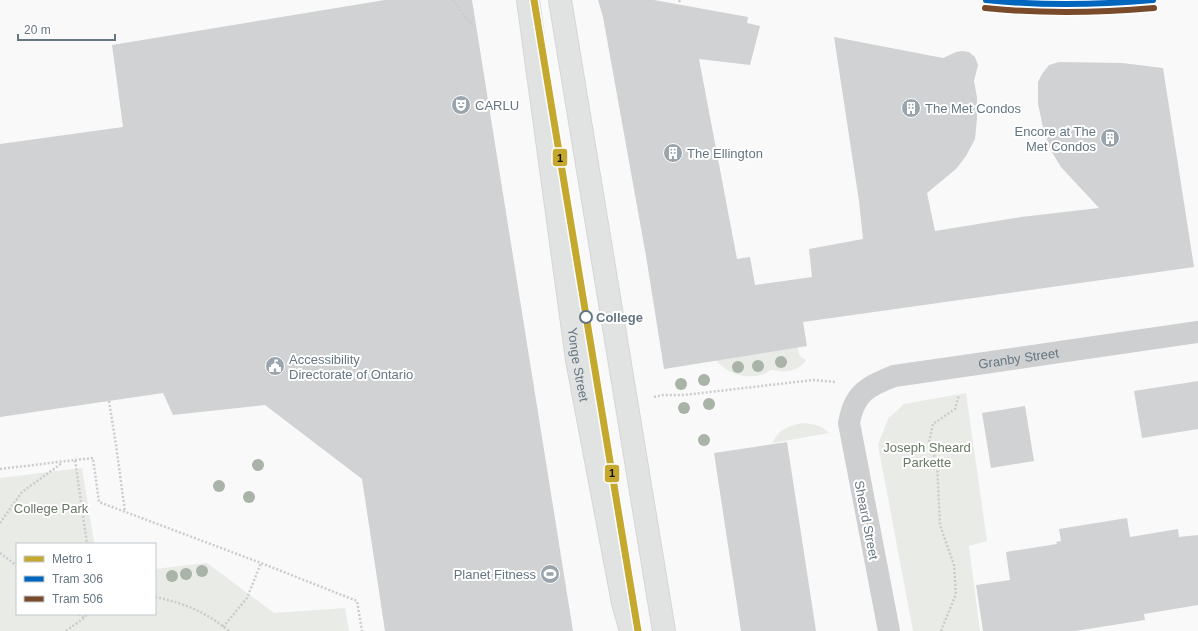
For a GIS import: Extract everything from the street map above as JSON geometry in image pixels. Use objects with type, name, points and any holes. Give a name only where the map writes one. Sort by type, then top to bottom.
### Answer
[{"type":"main road","name":"Yonge Street","points":[[528,0],[577,360],[623,603],[631,631]]},
{"type":"main road","points":[[560,0],[664,631]]},
{"type":"street","name":"Granby Street","points":[[851,408],[859,396],[875,383],[894,376],[1198,332]]},
{"type":"street","name":"Sheard Street","points":[[851,408],[849,423],[889,631]]},
{"type":"path","points":[[453,0],[472,26]]},
{"type":"path","points":[[626,403],[663,395],[684,395],[813,380],[842,383]]},
{"type":"path","points":[[941,631],[956,594],[954,565],[940,525],[937,463],[929,442],[933,424],[955,409],[961,389]]},
{"type":"path","points":[[109,402],[125,512]]},
{"type":"path","points":[[0,469],[93,458],[99,502],[260,562],[356,601],[362,631]]},
{"type":"path","points":[[75,460],[87,543]]},
{"type":"path","points":[[0,523],[22,492],[63,462]]},
{"type":"path","points":[[0,553],[16,565]]},
{"type":"path","points":[[223,627],[247,598],[260,562]]},
{"type":"path","points":[[156,597],[190,606],[209,616],[229,631]]},
{"type":"path","points":[[80,615],[84,618]]},
{"type":"path","points":[[66,631],[86,615]]},
{"type":"green space","points":[[798,347],[798,352],[802,358],[806,360],[797,368],[787,371],[770,370],[757,376],[744,376],[731,372],[716,360]]},
{"type":"green space","name":"Joseph Sheard Parkette","points":[[966,393],[987,541],[969,546],[980,631],[913,631],[878,445],[888,419],[904,404]]},
{"type":"green space","points":[[806,423],[819,426],[829,433],[773,443],[778,434],[786,428]]},
{"type":"green space","name":"College Park","points":[[82,468],[94,542],[96,543],[16,543],[16,615],[156,615],[156,569],[207,563],[274,613],[345,608],[349,631],[0,631],[0,478]]},
{"type":"building","points":[[385,0],[472,0],[573,631],[385,631],[362,479],[265,405],[173,415],[163,393],[0,417],[0,144],[123,127],[112,45]]},
{"type":"building","points":[[598,0],[654,0],[748,17],[747,23],[760,26],[750,65],[699,59],[737,259],[750,257],[755,285],[812,277],[809,249],[863,239],[859,201],[834,37],[943,58],[962,51],[969,52],[975,57],[978,65],[974,81],[977,97],[975,139],[966,156],[956,169],[927,193],[935,231],[1021,217],[1099,208],[1061,167],[1050,149],[1038,104],[1038,82],[1049,65],[1059,62],[1122,63],[1163,68],[1194,267],[803,322],[807,346],[664,369],[646,256],[603,17]]},
{"type":"building","points":[[1198,381],[1198,429],[1142,438],[1134,391]]},
{"type":"building","points":[[1025,406],[1034,461],[991,468],[982,413]]},
{"type":"building","points":[[787,442],[816,631],[741,631],[714,453]]},
{"type":"building","points":[[1127,518],[1130,537],[1178,529],[1179,537],[1198,535],[1198,605],[1144,614],[1145,620],[1075,631],[983,631],[976,585],[1010,580],[1006,552],[1057,544],[1056,542],[1061,541],[1059,529]]},
{"type":"metro line","name":"1","points":[[534,0],[638,631]]},
{"type":"tram line","name":"306","points":[[986,0],[1070,4],[1153,0]]},
{"type":"tram line","name":"506","points":[[985,8],[1070,12],[1154,8]]},
{"type":"place","name":"CARLU","points":[[461,105]]},
{"type":"place","name":"The Met Condos","points":[[911,108]]},
{"type":"place","name":"Encore at The Met Condos","points":[[1110,138]]},
{"type":"place","name":"The Ellington","points":[[673,153]]},
{"type":"place","name":"College","points":[[586,317]]},
{"type":"place","name":"Accessibility Directorate of Ontario","points":[[275,366]]},
{"type":"place","name":"Planet Fitness","points":[[550,574]]}]
